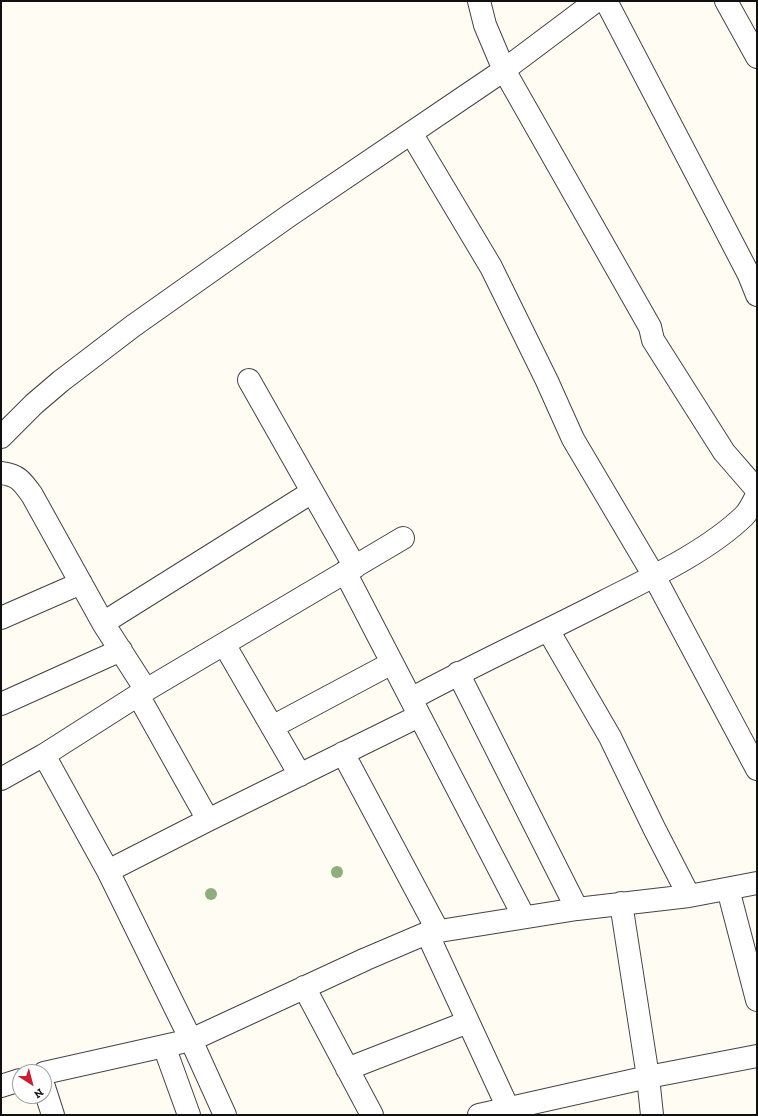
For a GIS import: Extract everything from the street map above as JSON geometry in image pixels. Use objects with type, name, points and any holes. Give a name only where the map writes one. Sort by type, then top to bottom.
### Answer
[{"type":"street","points":[[479,1],[485,25],[504,70],[650,327],[653,340],[724,452],[757,490]]},
{"type":"street","points":[[1,437],[34,404],[133,326],[204,275],[504,70],[596,1]]},
{"type":"street","points":[[606,1],[749,275],[757,295]]},
{"type":"street","points":[[726,1],[757,57]]},
{"type":"street","points":[[411,133],[491,267],[573,439],[654,576],[757,769]]},
{"type":"street","points":[[249,380],[312,492],[350,570],[392,663],[524,917]]},
{"type":"street","points":[[1,473],[16,476],[28,488],[103,622],[121,650],[208,820]]},
{"type":"street","points":[[103,622],[312,492]]},
{"type":"street","points":[[108,871],[343,753],[415,707],[458,673],[548,630],[654,576],[710,542],[745,515],[757,495]]},
{"type":"street","points":[[1,779],[44,755],[142,692],[403,538]]},
{"type":"street","points":[[1,618],[81,583]]},
{"type":"street","points":[[548,630],[610,737],[689,896]]},
{"type":"street","points":[[224,644],[300,775]]},
{"type":"street","points":[[1,704],[121,650]]},
{"type":"street","points":[[272,727],[392,663]]},
{"type":"street","points":[[458,673],[577,909]]},
{"type":"street","points":[[343,753],[433,932],[468,1022],[508,1108]]},
{"type":"street","points":[[44,755],[108,871],[226,1115]]},
{"type":"street","points":[[52,1072],[191,1040],[366,959],[433,932],[577,909],[689,896],[757,883]]},
{"type":"street","points":[[728,889],[757,1000]]},
{"type":"street","points":[[621,903],[648,1077],[652,1115]]},
{"type":"street","points":[[304,987],[372,1115]]},
{"type":"street","points":[[347,1069],[468,1022]]},
{"type":"street","points":[[164,1046],[189,1115]]},
{"type":"street","points":[[479,1115],[648,1077],[757,1056]]},
{"type":"street","points":[[1,1086],[12,1083]]},
{"type":"street","points":[[50,1104],[54,1115]]}]
